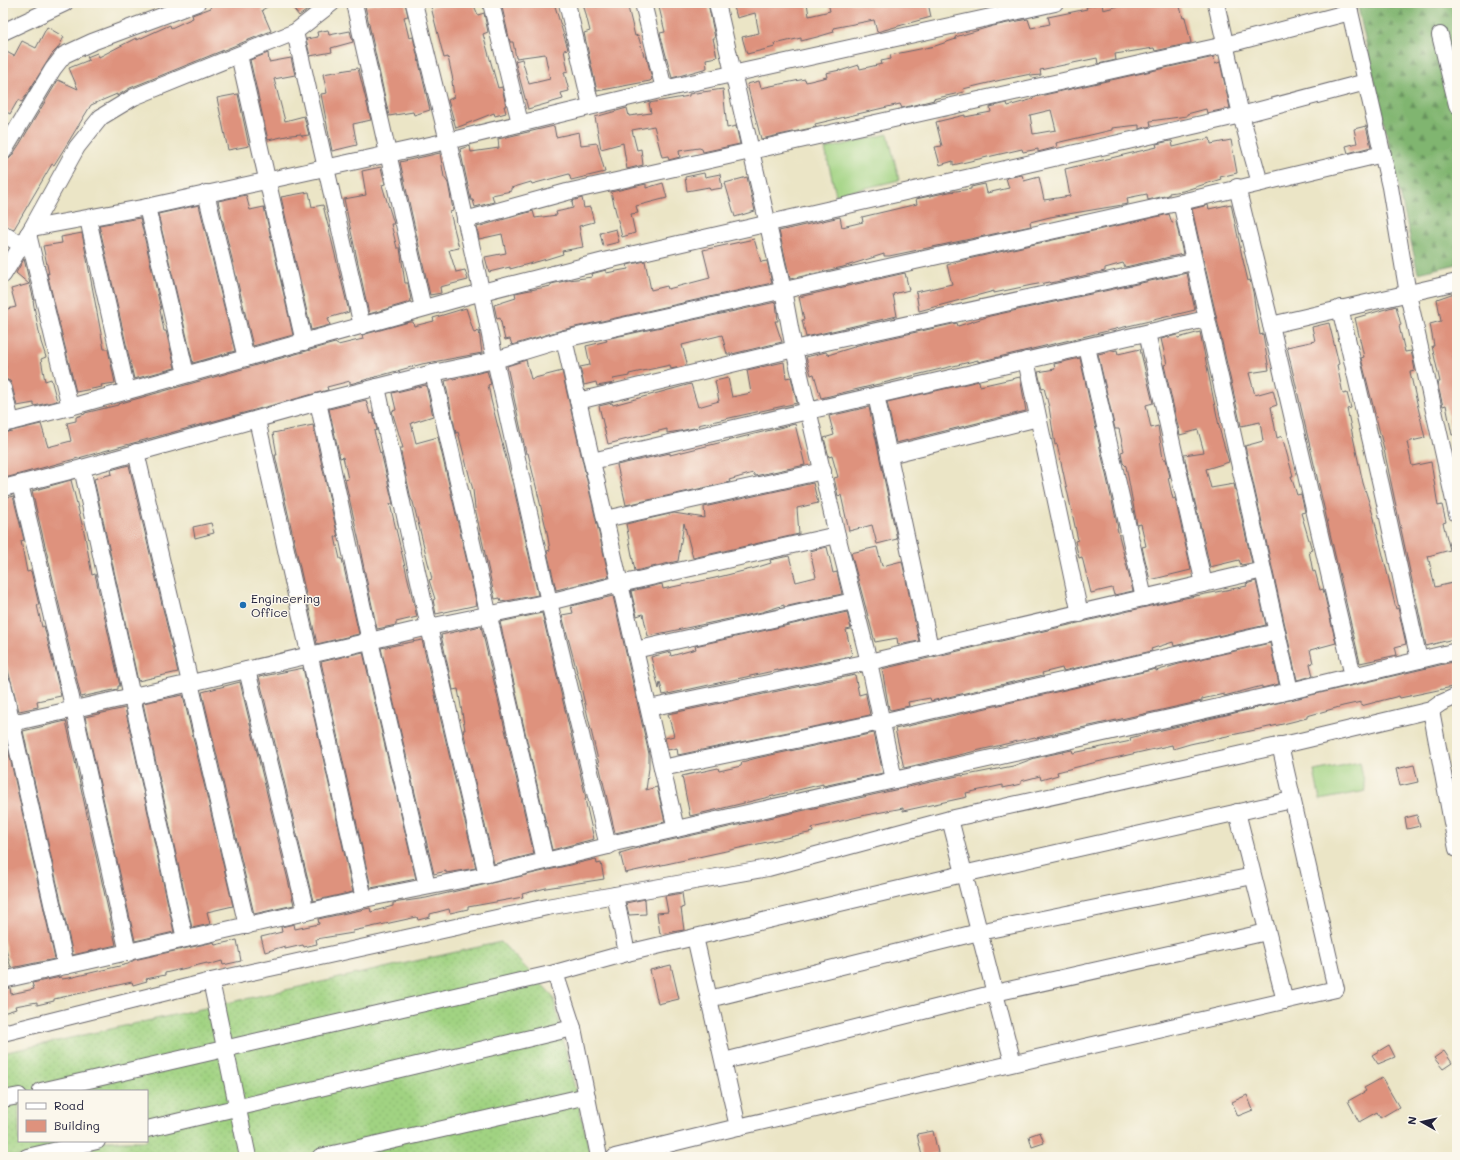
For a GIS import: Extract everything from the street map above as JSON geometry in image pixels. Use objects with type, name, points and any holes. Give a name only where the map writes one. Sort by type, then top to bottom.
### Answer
[{"type":"street","points":[[3,32],[65,3]]},
{"type":"street","points":[[3,152],[52,69],[64,55],[92,42],[197,3]]},
{"type":"street","points":[[3,275],[27,236],[77,147],[101,117],[134,97],[295,32],[332,3]]},
{"type":"street","points":[[354,3],[423,308]]},
{"type":"street","points":[[414,3],[448,141],[482,292],[494,360],[549,602],[608,846]]},
{"type":"street","points":[[491,3],[520,123]]},
{"type":"street","points":[[568,3],[591,106]]},
{"type":"street","points":[[643,3],[664,89]]},
{"type":"street","points":[[717,3],[784,290],[794,349],[837,535],[869,662],[894,780]]},
{"type":"street","points":[[3,234],[27,236],[88,219],[448,141],[734,73],[1055,3]]},
{"type":"street","points":[[1216,3],[1241,115],[1260,183]]},
{"type":"street","points":[[465,220],[567,192],[1225,45],[1349,8],[1383,154],[1399,236],[1408,294],[1457,514]]},
{"type":"street","points":[[295,32],[362,326]]},
{"type":"street","points":[[1440,35],[1457,105]]},
{"type":"street","points":[[239,55],[304,342]]},
{"type":"street","points":[[3,388],[7,423],[70,407],[423,308],[608,260],[1241,115],[1366,82]]},
{"type":"street","points":[[3,488],[82,468],[318,402],[433,372],[494,360],[564,339],[1180,202],[1383,154]]},
{"type":"street","points":[[1237,188],[1271,325],[1353,676]]},
{"type":"street","points":[[206,193],[246,358]]},
{"type":"street","points":[[1180,202],[1290,691]]},
{"type":"street","points":[[147,207],[186,374]]},
{"type":"street","points":[[88,219],[127,391]]},
{"type":"street","points":[[27,236],[70,407]]},
{"type":"street","points":[[578,401],[794,349],[1193,262]]},
{"type":"street","points":[[1271,325],[1457,282]]},
{"type":"street","points":[[1340,308],[1381,485],[1418,660]]},
{"type":"street","points":[[592,461],[1206,319]]},
{"type":"street","points":[[1147,333],[1204,584]]},
{"type":"street","points":[[564,339],[676,829]]},
{"type":"street","points":[[1087,347],[1144,598]]},
{"type":"street","points":[[1026,360],[1080,614]]},
{"type":"street","points":[[433,372],[545,860]]},
{"type":"street","points":[[377,387],[429,627],[487,875]]},
{"type":"street","points":[[876,395],[930,648]]},
{"type":"street","points":[[318,402],[370,641],[427,886]]},
{"type":"street","points":[[889,455],[1038,418]]},
{"type":"street","points":[[258,420],[364,899]]},
{"type":"street","points":[[136,452],[247,926]]},
{"type":"street","points":[[82,468],[185,939]]},
{"type":"street","points":[[605,520],[823,471]]},
{"type":"street","points":[[20,484],[74,710],[128,953]]},
{"type":"street","points":[[7,724],[74,710],[429,627],[549,602],[620,584],[837,535]]},
{"type":"street","points":[[649,708],[869,662],[1080,614],[1263,570]]},
{"type":"street","points":[[635,650],[853,601]]},
{"type":"street","points":[[662,768],[881,722],[1277,632]]},
{"type":"street","points":[[4,977],[128,953],[364,899],[487,875],[608,846],[614,843],[1290,691],[1457,651]]},
{"type":"street","points":[[247,670],[306,912]]},
{"type":"street","points":[[3,684],[7,724],[66,966]]},
{"type":"street","points":[[3,1033],[212,981],[547,907],[768,868],[950,819],[1280,746],[1431,710],[1441,703],[1457,696]]},
{"type":"street","points":[[1431,710],[1452,788],[1450,818],[1457,848]]},
{"type":"street","points":[[616,1157],[1012,1063],[1336,989],[1280,746]]},
{"type":"street","points":[[45,1090],[555,973],[695,936],[1292,800]]},
{"type":"street","points":[[1237,812],[1285,1001]]},
{"type":"street","points":[[950,819],[1012,1063]]},
{"type":"street","points":[[709,999],[979,932],[1253,876]]},
{"type":"street","points":[[615,895],[627,953]]},
{"type":"street","points":[[724,1061],[995,993],[1267,932]]},
{"type":"street","points":[[695,936],[738,1127]]},
{"type":"street","points":[[555,973],[573,1028],[599,1157]]},
{"type":"street","points":[[212,981],[224,1050],[248,1157]]},
{"type":"street","points":[[148,1129],[237,1109],[573,1028]]},
{"type":"street","points":[[3,1100],[18,1096]]},
{"type":"street","points":[[320,1157],[587,1096]]},
{"type":"street","points":[[27,1157],[93,1142]]},
{"type":"green space","points":[[1357,3],[1457,3],[1457,264],[1418,273]]},
{"type":"green space","points":[[888,134],[899,180],[836,195],[825,149]]},
{"type":"green space","points":[[1360,762],[1366,791],[1320,800],[1314,771]]},
{"type":"green space","points":[[501,942],[553,996],[591,1157],[3,1157],[3,1053]]},
{"type":"building","points":[[218,3],[274,3],[262,10],[271,31],[130,88],[117,96],[117,94],[91,105],[54,165],[52,164],[14,229],[3,225],[3,164],[11,157],[19,145],[58,80],[78,89],[69,68],[89,60],[87,57],[97,53],[99,57],[136,38],[137,40],[170,25],[171,28],[193,18],[192,15],[211,8],[210,6]]},
{"type":"building","points":[[289,3],[317,3],[299,16]]},
{"type":"building","points":[[382,3],[405,3],[408,16],[404,17],[409,38],[413,37],[430,110],[414,115],[413,112],[389,116],[365,6]]},
{"type":"building","points":[[446,3],[473,3],[478,15],[484,13],[488,32],[483,34],[498,88],[502,87],[506,106],[504,106],[506,113],[495,116],[494,113],[456,128],[448,100],[454,97],[453,80],[448,57],[444,58],[431,7]]},
{"type":"building","points":[[501,3],[554,3],[568,49],[564,50],[568,71],[564,72],[569,91],[561,93],[563,99],[528,109],[515,61],[522,59],[529,84],[550,79],[545,54],[516,58],[513,42],[510,42]]},
{"type":"building","points":[[583,3],[595,3],[596,7],[609,3],[627,3],[635,36],[638,35],[644,56],[646,55],[652,79],[650,81],[597,91],[584,33],[590,31]]},
{"type":"building","points":[[658,3],[689,3],[690,6],[708,3],[717,57],[706,59],[707,68],[672,78],[660,33],[665,32]]},
{"type":"building","points":[[733,3],[807,3],[809,16],[830,11],[828,3],[928,3],[931,17],[877,32],[874,20],[833,28],[834,32],[801,41],[801,38],[774,44],[775,47],[747,54],[742,37],[759,33],[755,13],[737,18]]},
{"type":"building","points":[[1102,3],[1103,10],[1131,3],[1179,3],[1183,18],[1185,17],[1191,43],[1155,51],[1154,48],[1115,54],[1116,60],[1098,64],[1097,58],[1040,70],[1041,75],[1031,76],[1031,74],[1001,80],[963,89],[964,92],[902,108],[900,104],[815,124],[816,127],[761,139],[747,84],[759,81],[761,88],[805,79],[806,82],[827,77],[826,73],[840,71],[859,65],[860,69],[882,64],[881,61],[891,59],[890,55],[935,46],[956,39],[955,37],[993,26],[1028,19],[1031,28],[1050,24],[1048,17],[1087,9],[1086,7]]},
{"type":"building","points":[[47,27],[64,37],[22,102],[18,100],[10,114],[3,110],[3,50],[14,56],[22,41],[36,48]]},
{"type":"building","points":[[328,30],[329,35],[350,31],[353,42],[331,48],[332,52],[310,56],[306,39],[318,37],[317,32]]},
{"type":"building","points":[[268,53],[269,62],[291,58],[295,75],[274,79],[285,121],[304,116],[309,135],[291,135],[268,140],[250,60]]},
{"type":"building","points":[[1214,57],[1215,64],[1220,62],[1230,108],[1207,113],[1206,109],[1187,114],[1187,116],[1150,121],[1151,126],[1139,129],[1139,125],[1112,128],[1112,130],[1056,143],[1057,147],[1038,152],[1038,149],[1023,152],[1022,149],[953,165],[953,161],[940,165],[935,147],[942,146],[936,122],[965,115],[965,117],[991,112],[990,107],[1007,103],[1008,106],[1030,100],[1035,97]],"holes":[[[1051,110],[1056,130],[1033,134],[1030,115]]]},
{"type":"building","points":[[358,68],[371,120],[353,124],[357,145],[332,151],[321,94],[327,93],[323,74]]},
{"type":"building","points":[[723,89],[727,128],[736,126],[740,144],[703,152],[702,149],[699,148],[679,151],[680,157],[669,160],[668,156],[662,157],[654,126],[632,130],[637,150],[641,149],[643,165],[627,169],[623,143],[601,149],[595,117],[627,108],[629,116],[651,113],[649,103],[689,96],[689,94]]},
{"type":"building","points":[[238,94],[249,146],[228,150],[217,98]]},
{"type":"building","points":[[554,126],[556,137],[579,132],[581,145],[597,143],[605,172],[571,180],[569,174],[532,184],[531,182],[511,188],[511,191],[492,195],[494,202],[475,207],[473,200],[471,200],[460,149],[470,146],[471,152],[499,148],[498,139]]},
{"type":"building","points":[[1366,126],[1371,147],[1348,153],[1346,146],[1357,143],[1354,129]]},
{"type":"building","points":[[1210,138],[1211,144],[1231,140],[1237,173],[1220,177],[1221,179],[1183,191],[1169,193],[1169,195],[1148,200],[1147,194],[1127,198],[1128,204],[1050,217],[1030,222],[1031,226],[889,256],[884,256],[884,254],[843,267],[790,279],[779,231],[840,217],[842,227],[863,222],[862,217],[917,204],[916,199],[971,189],[971,187],[985,184],[987,193],[1009,188],[1006,178],[1022,175],[1024,181],[1039,177],[1044,200],[1070,196],[1065,169],[1157,147],[1156,144],[1170,141],[1172,141],[1173,147]]},
{"type":"building","points":[[440,153],[444,177],[448,183],[453,211],[450,212],[459,248],[449,250],[456,272],[465,270],[468,280],[440,287],[441,293],[430,295],[400,162]]},
{"type":"building","points":[[381,167],[385,184],[382,185],[394,224],[391,224],[397,248],[400,248],[405,283],[408,283],[411,300],[410,302],[369,314],[344,199],[366,195],[362,171]]},
{"type":"building","points":[[704,173],[705,177],[720,174],[722,188],[710,190],[709,187],[687,191],[685,177]]},
{"type":"building","points":[[747,177],[755,211],[735,217],[725,183]]},
{"type":"building","points":[[663,183],[667,198],[636,206],[638,213],[631,214],[635,233],[622,237],[611,192],[646,184],[646,188]]},
{"type":"building","points":[[309,192],[312,207],[323,205],[349,312],[328,318],[330,325],[311,330],[281,197]]},
{"type":"building","points":[[246,195],[250,210],[264,207],[293,335],[253,346],[218,201]]},
{"type":"building","points":[[582,198],[584,208],[590,207],[594,222],[579,226],[583,247],[562,251],[563,254],[510,269],[510,267],[489,272],[485,257],[506,253],[502,234],[479,239],[477,227],[533,211],[535,218],[557,215],[556,212],[573,208],[572,201]]},
{"type":"building","points":[[1231,204],[1248,281],[1250,280],[1253,292],[1260,335],[1263,334],[1269,370],[1249,373],[1255,395],[1273,390],[1277,405],[1271,407],[1277,438],[1282,436],[1297,495],[1301,494],[1305,512],[1301,513],[1312,550],[1309,551],[1313,572],[1315,571],[1320,590],[1323,589],[1336,643],[1310,650],[1313,663],[1310,664],[1313,676],[1297,680],[1245,446],[1263,441],[1260,422],[1241,426],[1192,209],[1208,205],[1209,209]]},
{"type":"building","points":[[199,205],[235,351],[193,363],[158,214]]},
{"type":"building","points":[[1169,214],[1172,223],[1176,222],[1183,254],[1125,267],[1123,263],[1105,268],[1105,271],[1051,283],[1032,285],[994,293],[994,291],[919,311],[916,292],[952,284],[947,265]]},
{"type":"building","points":[[140,218],[161,309],[164,331],[166,331],[175,368],[134,379],[99,225]]},
{"type":"building","points":[[616,229],[619,242],[603,246],[600,233]]},
{"type":"building","points":[[82,233],[104,349],[108,349],[115,383],[76,392],[47,273],[49,274],[43,246],[62,243],[61,237]]},
{"type":"building","points":[[754,239],[761,262],[767,261],[772,283],[562,330],[512,345],[510,339],[505,340],[500,318],[497,319],[494,305],[516,298],[515,293],[551,286],[551,284],[569,280],[592,277],[591,274],[606,270],[606,273],[628,269],[627,265],[645,261],[651,290],[667,286],[668,289],[710,278],[703,250]]},
{"type":"building","points":[[24,259],[34,301],[41,342],[46,357],[41,359],[45,381],[51,379],[57,401],[34,406],[34,403],[17,406],[12,386],[10,381],[5,379],[3,368],[6,368],[3,355],[3,310],[16,307],[11,289],[29,284],[16,273]]},
{"type":"building","points":[[905,273],[909,290],[893,294],[897,316],[806,337],[799,297]]},
{"type":"building","points":[[1187,273],[1195,310],[821,398],[814,374],[811,375],[806,357],[826,352],[828,355],[854,346],[957,323],[958,326],[990,316]]},
{"type":"building","points":[[1457,292],[1457,337],[1452,338],[1456,355],[1453,356],[1457,374],[1457,434],[1452,435],[1446,405],[1443,406],[1437,382],[1440,382],[1432,346],[1434,346],[1430,324],[1441,321],[1437,299]]},
{"type":"building","points":[[776,302],[778,321],[775,321],[782,342],[727,354],[722,335],[682,345],[687,363],[685,366],[671,369],[670,365],[613,379],[614,383],[597,386],[596,382],[584,385],[580,367],[590,365],[586,346],[607,341],[606,339]]},
{"type":"building","points":[[1396,306],[1401,325],[1399,326],[1405,352],[1411,351],[1413,359],[1415,371],[1410,372],[1425,438],[1407,442],[1412,466],[1431,462],[1438,506],[1442,505],[1446,522],[1443,523],[1450,550],[1428,556],[1435,587],[1457,582],[1457,638],[1426,646],[1383,445],[1361,358],[1364,357],[1355,318]]},
{"type":"building","points":[[466,308],[474,333],[479,331],[482,353],[422,364],[350,384],[350,381],[327,387],[328,390],[5,478],[3,468],[3,433],[41,424],[48,447],[71,441],[67,423],[76,421],[76,417],[85,413],[335,343],[338,345],[363,339],[362,335],[409,322],[413,322],[414,326],[434,321],[433,318]]},
{"type":"building","points":[[1329,323],[1339,364],[1337,365],[1343,394],[1347,393],[1351,408],[1347,409],[1363,483],[1374,518],[1406,644],[1395,647],[1397,655],[1360,663],[1287,347],[1315,341],[1312,327]]},
{"type":"building","points":[[1200,332],[1220,431],[1229,462],[1206,469],[1211,488],[1234,484],[1252,563],[1241,565],[1239,560],[1210,567],[1184,455],[1204,452],[1198,430],[1180,435],[1164,365],[1167,364],[1161,339],[1177,335],[1178,338]]},
{"type":"building","points":[[1140,349],[1153,403],[1146,405],[1151,428],[1158,426],[1163,459],[1166,459],[1170,477],[1168,478],[1173,499],[1175,498],[1191,570],[1150,580],[1142,547],[1146,546],[1141,524],[1137,525],[1126,466],[1123,463],[1121,452],[1124,451],[1119,429],[1115,429],[1098,354],[1117,350],[1118,354]]},
{"type":"building","points":[[1080,358],[1117,528],[1133,591],[1114,595],[1112,588],[1091,593],[1082,557],[1079,558],[1075,541],[1078,540],[1057,444],[1055,445],[1049,407],[1044,388],[1042,389],[1038,372],[1055,369],[1054,364]]},
{"type":"building","points":[[526,360],[531,379],[562,371],[609,577],[556,590],[547,551],[550,550],[547,532],[528,453],[526,453],[507,366]]},
{"type":"building","points":[[784,362],[786,378],[791,377],[797,403],[698,425],[699,427],[667,433],[667,429],[608,444],[599,406],[612,403],[613,405],[691,384],[698,407],[719,401],[715,381],[728,378],[732,397],[751,393],[747,370]]},
{"type":"building","points":[[487,371],[491,384],[488,385],[491,400],[514,489],[538,595],[501,602],[500,598],[495,599],[475,508],[473,490],[458,432],[456,433],[445,381]]},
{"type":"building","points":[[1020,377],[1026,411],[896,443],[887,402],[979,381],[980,386]]},
{"type":"building","points":[[426,385],[433,416],[411,423],[416,443],[438,437],[477,605],[436,614],[433,600],[435,599],[429,580],[432,579],[411,499],[400,448],[403,448],[392,411],[396,410],[392,393]]},
{"type":"building","points":[[366,400],[370,414],[373,413],[377,430],[374,431],[380,453],[381,452],[393,504],[390,504],[417,617],[396,622],[396,625],[377,629],[345,480],[348,479],[343,457],[340,458],[329,409]]},
{"type":"building","points":[[869,407],[897,539],[877,544],[872,525],[849,531],[841,495],[838,496],[834,478],[838,477],[832,456],[829,457],[824,438],[834,435],[829,416]]},
{"type":"building","points":[[795,424],[805,465],[755,476],[753,473],[729,480],[730,482],[626,505],[617,465],[670,453],[670,455]]},
{"type":"building","points":[[313,425],[338,537],[335,537],[340,559],[342,559],[359,634],[317,644],[275,455],[277,455],[273,433]]},
{"type":"building","points":[[129,465],[178,672],[138,681],[94,479],[112,474],[111,470]]},
{"type":"building","points":[[71,480],[85,536],[92,575],[95,574],[120,686],[118,686],[118,689],[81,697],[32,491]]},
{"type":"building","points":[[813,483],[818,503],[797,508],[799,534],[693,558],[684,523],[678,561],[635,571],[626,524],[674,513],[705,518],[704,507]]},
{"type":"building","points":[[13,496],[24,540],[21,541],[27,572],[31,571],[39,605],[37,605],[42,627],[44,626],[61,696],[37,701],[38,707],[19,711],[3,652],[3,499]]},
{"type":"building","points":[[211,523],[214,533],[195,538],[193,527]]},
{"type":"building","points":[[827,547],[833,573],[837,572],[842,594],[784,607],[784,605],[762,612],[648,636],[643,614],[637,616],[631,591],[662,584],[663,589],[715,578],[755,568],[771,563],[770,560],[789,556],[796,582],[816,577],[810,551]]},
{"type":"building","points":[[877,547],[882,566],[902,561],[919,641],[898,645],[897,638],[875,642],[851,553]]},
{"type":"building","points":[[1256,581],[1266,625],[1174,646],[1173,642],[1151,649],[1152,651],[1063,671],[1062,668],[1042,673],[1043,675],[931,701],[930,698],[908,702],[909,706],[891,710],[889,709],[882,669],[1180,599],[1247,586],[1246,584]]},
{"type":"building","points":[[613,596],[649,754],[646,790],[657,787],[665,822],[615,833],[580,683],[562,615],[573,613],[571,606]]},
{"type":"building","points":[[847,612],[851,629],[846,630],[851,656],[663,695],[660,682],[659,689],[651,657],[670,652],[671,656],[696,649],[695,646]]},
{"type":"building","points":[[542,613],[586,798],[594,839],[552,850],[500,622]]},
{"type":"building","points":[[481,626],[534,854],[494,864],[463,730],[465,730],[458,689],[453,690],[441,635]]},
{"type":"building","points":[[422,640],[476,868],[446,873],[446,871],[434,874],[381,648]]},
{"type":"building","points":[[1270,643],[1279,684],[1262,688],[1262,686],[1224,696],[1224,694],[1202,699],[1202,701],[1035,737],[904,768],[895,729],[1156,669],[1156,671],[1179,664]]},
{"type":"building","points":[[363,652],[416,879],[371,888],[321,662]]},
{"type":"building","points":[[1457,661],[1457,686],[1400,698],[1399,696],[1361,706],[1361,702],[1343,706],[1283,724],[1173,749],[1172,745],[1057,772],[1058,775],[1041,780],[1040,776],[1021,781],[1021,784],[1003,788],[1003,785],[966,793],[967,797],[903,811],[903,808],[866,815],[812,828],[813,832],[625,873],[620,853],[644,846],[962,775],[1013,766],[1035,758],[1072,750],[1073,753],[1131,741],[1130,738],[1149,733]]},
{"type":"building","points":[[303,668],[353,892],[313,901],[259,677]]},
{"type":"building","points":[[855,675],[859,695],[866,693],[870,715],[678,755],[677,748],[668,750],[665,738],[674,736],[668,714]]},
{"type":"building","points":[[240,682],[294,905],[254,914],[202,692]]},
{"type":"building","points":[[183,695],[233,906],[207,912],[210,924],[192,928],[143,703]]},
{"type":"building","points":[[125,708],[174,932],[135,941],[85,717]]},
{"type":"building","points":[[66,721],[116,945],[73,955],[23,731]]},
{"type":"building","points":[[874,733],[883,773],[823,786],[823,784],[690,816],[682,776],[718,768],[719,771],[741,766],[742,762],[757,758]]},
{"type":"building","points":[[3,735],[5,735],[55,959],[11,968],[3,939]]},
{"type":"building","points":[[1414,765],[1418,782],[1400,786],[1396,769]]},
{"type":"building","points":[[1417,815],[1420,826],[1407,829],[1405,818]]},
{"type":"building","points":[[596,859],[597,864],[601,863],[604,879],[546,888],[522,894],[523,897],[468,907],[468,909],[450,913],[449,909],[430,914],[430,917],[418,920],[417,917],[353,931],[353,933],[316,939],[317,944],[304,947],[303,945],[285,949],[285,946],[265,952],[261,937],[282,932],[281,927],[294,924],[295,929],[319,924],[318,919],[370,908],[371,912],[393,906],[393,903],[426,898]]},
{"type":"building","points":[[682,893],[684,907],[681,908],[684,930],[660,934],[657,913],[668,912],[665,896]]},
{"type":"building","points":[[645,899],[646,914],[629,915],[626,903]]},
{"type":"building","points":[[237,940],[241,961],[223,965],[222,961],[208,965],[207,963],[165,973],[165,975],[146,979],[147,981],[133,985],[132,982],[54,999],[54,1001],[37,1005],[37,1002],[15,1006],[16,1009],[3,1013],[3,989],[10,988],[11,994],[34,989],[32,983],[61,977],[62,979],[69,978],[128,964],[134,960],[214,942],[215,945]]},
{"type":"building","points":[[671,965],[679,999],[658,1004],[650,970]]},
{"type":"building","points":[[1389,1045],[1395,1057],[1378,1064],[1372,1055]]},
{"type":"building","points":[[1444,1051],[1452,1063],[1443,1069],[1434,1058]]},
{"type":"building","points":[[1382,1078],[1399,1107],[1380,1118],[1377,1112],[1359,1122],[1348,1101],[1366,1091],[1364,1088]]},
{"type":"building","points":[[1247,1095],[1253,1110],[1238,1116],[1232,1102]]},
{"type":"building","points":[[933,1131],[938,1153],[922,1156],[917,1134]]},
{"type":"building","points":[[1040,1132],[1044,1143],[1032,1147],[1029,1136]]},
{"type":"place","name":"Engineering Office","points":[[243,605]]}]
